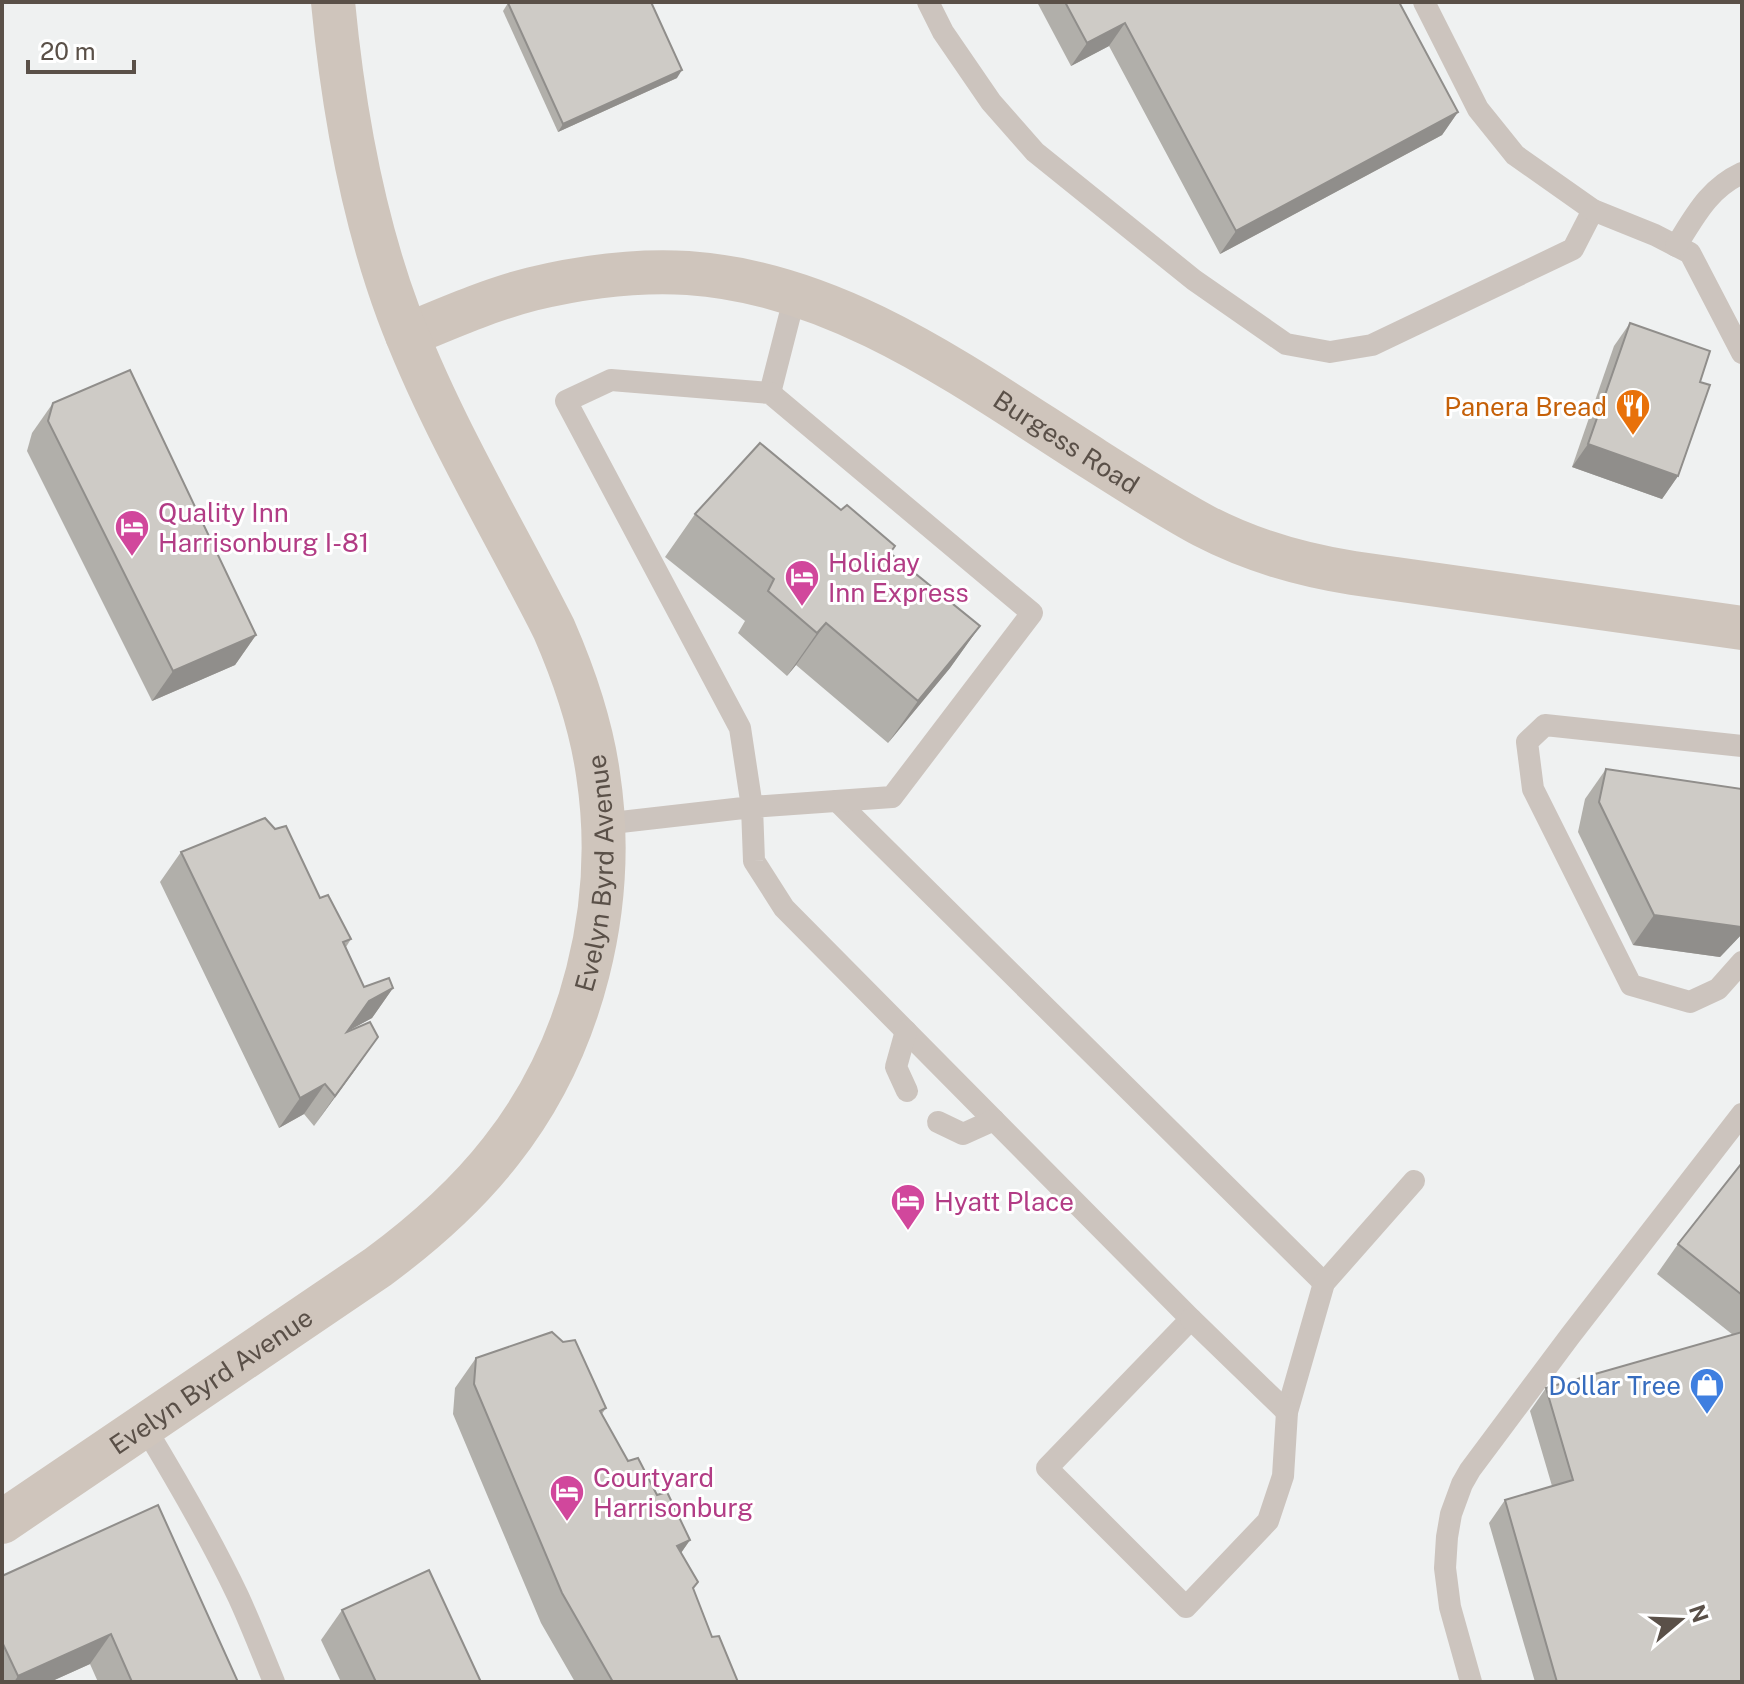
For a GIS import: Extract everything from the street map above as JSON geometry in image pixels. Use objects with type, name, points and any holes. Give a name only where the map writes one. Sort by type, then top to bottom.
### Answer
[{"type":"street","name":"Evelyn Byrd Avenue","points":[[2,1522],[402,1249],[451,1207],[502,1150],[531,1108],[565,1040],[592,954],[601,904],[604,840],[599,776],[585,714],[564,653],[439,409],[387,280],[362,190],[348,124],[333,2]]},
{"type":"street","name":"Burgess Road","points":[[407,335],[471,309],[531,290],[593,278],[686,273],[742,281],[795,295],[849,315],[936,360],[1170,507],[1254,548],[1339,571],[1742,628]]},
{"type":"lane","points":[[928,2],[943,32],[991,102],[1035,152],[1194,280],[1286,344],[1330,352],[1372,345],[1573,249],[1593,210]]},
{"type":"lane","points":[[1424,2],[1478,109],[1515,155],[1593,210],[1690,253],[1742,353]]},
{"type":"lane","points":[[1676,246],[1707,198],[1728,180],[1742,173]]},
{"type":"lane","points":[[770,393],[795,295]]},
{"type":"lane","points":[[603,824],[752,807],[892,797],[1032,613],[770,393],[611,380],[566,401],[740,728],[752,807],[754,861],[784,908],[1287,1412]]},
{"type":"lane","points":[[1742,746],[1545,725],[1527,742],[1533,789],[1631,985],[1690,1002],[1718,989],[1742,962]]},
{"type":"lane","points":[[837,801],[1324,1283]]},
{"type":"lane","points":[[906,1031],[896,1067],[907,1091]]},
{"type":"lane","points":[[1471,1682],[1450,1607],[1445,1576],[1450,1521],[1462,1484],[1570,1336],[1742,1114]]},
{"type":"lane","points":[[938,1122],[963,1134],[994,1120]]},
{"type":"lane","points":[[1191,1319],[1047,1468],[1186,1607],[1268,1521],[1283,1476],[1287,1412],[1324,1283],[1414,1181]]},
{"type":"lane","points":[[144,1426],[219,1558],[274,1682]]},
{"type":"building","points":[[510,2],[651,2],[682,70],[563,124]]},
{"type":"building","points":[[1065,2],[1399,2],[1458,112],[1236,231],[1125,23],[1087,43]]},
{"type":"building","name":"Panera Bread","points":[[1630,323],[1710,351],[1700,382],[1710,385],[1678,476],[1588,444]]},
{"type":"building","name":"Quality Inn Harrisonburg I-81","points":[[130,370],[256,635],[173,671],[48,421],[53,403]]},
{"type":"building","points":[[760,443],[841,510],[847,505],[895,546],[890,553],[980,626],[918,701],[826,623],[817,633],[768,591],[774,579],[695,514]]},
{"type":"building","points":[[1606,769],[1742,789],[1741,927],[1654,915],[1599,802]]},
{"type":"building","points":[[265,818],[275,829],[286,826],[320,898],[328,895],[351,939],[343,942],[364,987],[389,978],[393,988],[369,1001],[347,1032],[370,1022],[378,1037],[335,1096],[325,1084],[300,1098],[181,852]]},
{"type":"building","points":[[1742,1163],[1742,1295],[1678,1244]]},
{"type":"building","name":"Courtyard Harrisonburg","points":[[552,1332],[563,1342],[575,1340],[606,1408],[600,1411],[628,1461],[638,1458],[657,1495],[667,1492],[690,1540],[677,1546],[698,1582],[693,1588],[712,1637],[719,1636],[738,1682],[613,1682],[562,1593],[474,1384],[476,1358]]},
{"type":"building","points":[[1742,1332],[1742,1682],[1557,1682],[1505,1500],[1573,1480],[1546,1388]]},
{"type":"building","points":[[158,1505],[238,1682],[132,1682],[111,1634],[18,1676],[2,1642],[2,1576]]},
{"type":"building","points":[[429,1570],[481,1682],[376,1682],[342,1610]]},
{"type":"place","name":"Panera Bread","points":[[1633,437]]},
{"type":"place","name":"Quality Inn Harrisonburg I-81","points":[[132,558]]},
{"type":"place","name":"Holiday Inn Express","points":[[802,608]]},
{"type":"place","name":"Hyatt Place","points":[[908,1232]]},
{"type":"place","name":"Dollar Tree","points":[[1707,1416]]},
{"type":"place","name":"Courtyard Harrisonburg","points":[[567,1523]]}]
